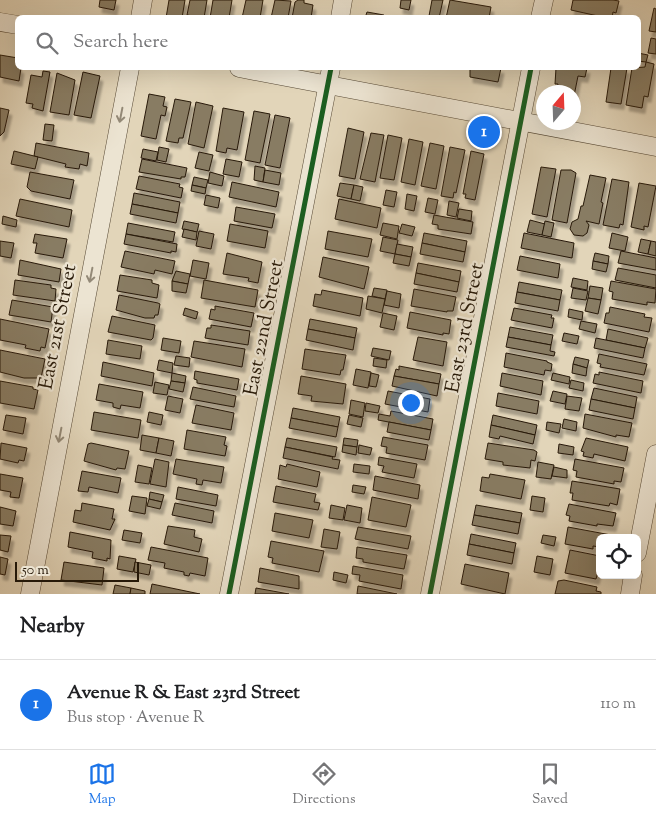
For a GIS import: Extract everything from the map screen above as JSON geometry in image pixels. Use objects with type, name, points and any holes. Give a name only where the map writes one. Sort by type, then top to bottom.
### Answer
[{"type":"street","points":[[140,15],[143,0]]},
{"type":"street","points":[[341,15],[344,0]]},
{"type":"street","points":[[541,15],[544,0]]},
{"type":"street","points":[[0,22],[15,24]]},
{"type":"street","name":"East 21st Street","points":[[30,594],[130,70]]},
{"type":"street","points":[[262,70],[329,76],[520,121],[656,147]]},
{"type":"street","name":"East 23rd Street","points":[[430,594],[531,70]]},
{"type":"street","name":"East 22nd Street","points":[[229,594],[329,76]]},
{"type":"street","points":[[641,534],[656,454]]},
{"type":"street","points":[[630,594],[632,579]]},
{"type":"building","points":[[100,0],[116,0],[114,10],[99,7]]},
{"type":"building","points":[[169,0],[185,0],[182,15],[166,15]]},
{"type":"building","points":[[190,0],[207,0],[204,15],[187,15]]},
{"type":"building","points":[[213,0],[232,0],[230,15],[210,15]]},
{"type":"building","points":[[246,0],[263,0],[260,15],[243,15]]},
{"type":"building","points":[[275,0],[291,1],[289,15],[272,15]]},
{"type":"building","points":[[304,0],[304,3],[313,5],[311,15],[293,15],[295,2]]},
{"type":"building","points":[[401,0],[411,0],[409,10],[400,8]]},
{"type":"building","points":[[432,0],[443,0],[440,15],[429,15]]},
{"type":"building","points":[[450,0],[491,7],[490,15],[447,15]]},
{"type":"building","points":[[573,0],[619,1],[616,13],[613,12],[612,15],[594,15],[571,10]]},
{"type":"building","points":[[654,8],[656,9],[656,32],[649,31]]},
{"type":"building","points":[[367,12],[384,15],[366,15]]},
{"type":"building","points":[[651,38],[656,39],[656,54],[648,53]]},
{"type":"building","points":[[641,54],[648,55],[646,62],[641,61]]},
{"type":"building","points":[[0,55],[15,58],[15,70],[21,70],[19,81],[0,77]]},
{"type":"building","points":[[646,62],[654,64],[648,97],[644,96],[642,108],[626,105],[632,70],[641,70],[641,67],[645,67]]},
{"type":"building","points":[[470,70],[501,70],[498,82],[470,77]]},
{"type":"building","points":[[556,70],[587,70],[585,77],[578,76],[576,85],[555,84]]},
{"type":"building","points":[[611,70],[627,70],[621,104],[606,102]]},
{"type":"building","points":[[43,71],[50,72],[43,111],[32,108],[33,104],[26,103],[31,75],[42,77]]},
{"type":"building","points":[[83,72],[100,76],[91,118],[74,115]]},
{"type":"building","points":[[57,73],[75,80],[69,115],[50,112]]},
{"type":"building","points":[[149,94],[165,97],[163,106],[167,107],[165,116],[161,115],[156,139],[141,136]]},
{"type":"building","points":[[175,99],[191,102],[183,138],[179,138],[178,143],[166,141]]},
{"type":"building","points":[[196,102],[213,106],[204,148],[188,144]]},
{"type":"building","points":[[0,108],[9,110],[4,132],[0,136]]},
{"type":"building","points":[[223,108],[244,112],[237,150],[227,148],[226,153],[216,151]]},
{"type":"building","points":[[254,111],[270,114],[260,163],[245,160]]},
{"type":"building","points":[[275,115],[290,118],[280,168],[265,165]]},
{"type":"building","points":[[45,124],[54,125],[52,141],[43,140]]},
{"type":"building","points":[[348,128],[364,132],[355,179],[339,176]]},
{"type":"building","points":[[371,133],[384,135],[375,182],[360,179]]},
{"type":"building","points":[[388,135],[402,138],[394,180],[380,178]]},
{"type":"building","points":[[409,139],[423,142],[415,185],[401,182]]},
{"type":"building","points":[[36,143],[89,153],[87,166],[80,164],[79,169],[65,167],[66,164],[34,156]]},
{"type":"building","points":[[430,143],[444,146],[436,189],[421,186]]},
{"type":"building","points":[[159,147],[169,149],[166,162],[157,160]]},
{"type":"building","points":[[450,147],[465,150],[456,193],[454,192],[453,198],[441,196]]},
{"type":"building","points":[[143,149],[158,152],[156,161],[141,158]]},
{"type":"building","points":[[14,151],[38,157],[35,169],[11,164]]},
{"type":"building","points":[[471,151],[484,154],[475,200],[465,198],[466,194],[463,194]]},
{"type":"building","points":[[199,152],[213,155],[209,171],[195,168]]},
{"type":"building","points":[[142,159],[187,168],[185,177],[181,177],[181,179],[139,172]]},
{"type":"building","points":[[226,159],[242,162],[239,177],[223,174]]},
{"type":"building","points":[[255,166],[265,168],[263,182],[254,180]]},
{"type":"building","points":[[541,167],[556,169],[547,217],[532,214]]},
{"type":"building","points":[[265,170],[281,173],[279,185],[263,182]]},
{"type":"building","points":[[561,170],[571,170],[576,173],[567,223],[552,220]]},
{"type":"building","points":[[30,172],[74,180],[70,199],[31,191],[27,187]]},
{"type":"building","points":[[210,172],[224,176],[222,186],[208,183]]},
{"type":"building","points":[[590,175],[606,178],[599,224],[586,221],[589,225],[587,233],[583,236],[574,235],[570,229],[572,222],[578,219],[581,206],[583,206]]},
{"type":"building","points":[[139,176],[180,184],[179,187],[183,188],[181,198],[136,189]]},
{"type":"building","points":[[194,177],[208,180],[206,188],[192,185]]},
{"type":"building","points":[[612,179],[629,182],[623,225],[620,224],[619,228],[603,225]]},
{"type":"building","points":[[232,182],[279,192],[276,207],[229,197]]},
{"type":"building","points":[[340,183],[354,185],[351,199],[337,196]]},
{"type":"building","points":[[639,183],[656,186],[648,227],[644,226],[644,230],[631,227]]},
{"type":"building","points":[[192,185],[206,188],[205,194],[191,191]]},
{"type":"building","points":[[354,185],[363,187],[360,201],[351,199]]},
{"type":"building","points":[[386,190],[397,192],[394,207],[383,205]]},
{"type":"building","points":[[134,193],[180,202],[178,213],[132,204]]},
{"type":"building","points":[[407,194],[417,196],[414,211],[405,209]]},
{"type":"building","points":[[206,195],[220,198],[218,208],[204,205]]},
{"type":"building","points":[[428,198],[438,200],[435,214],[425,212]]},
{"type":"building","points":[[20,199],[72,210],[69,227],[16,216]]},
{"type":"building","points":[[339,199],[381,208],[377,228],[335,219]]},
{"type":"building","points":[[449,201],[459,203],[456,217],[447,215]]},
{"type":"building","points":[[132,204],[178,213],[176,223],[130,214]]},
{"type":"building","points":[[236,207],[275,214],[272,228],[234,221]]},
{"type":"building","points":[[459,209],[472,211],[471,221],[457,218]]},
{"type":"building","points":[[434,215],[473,222],[471,234],[438,229],[438,225],[432,224]]},
{"type":"building","points":[[3,216],[17,220],[16,227],[2,224]]},
{"type":"building","points":[[530,220],[545,224],[542,235],[527,232]]},
{"type":"building","points":[[184,221],[199,224],[197,232],[182,229]]},
{"type":"building","points":[[545,221],[554,223],[551,237],[542,235]]},
{"type":"building","points":[[128,223],[175,232],[173,242],[126,234]]},
{"type":"building","points":[[383,223],[399,226],[397,239],[380,235]]},
{"type":"building","points":[[230,224],[268,231],[265,248],[227,241]]},
{"type":"building","points":[[402,224],[415,227],[412,236],[399,233]]},
{"type":"building","points":[[184,229],[197,232],[196,240],[182,237]]},
{"type":"building","points":[[199,231],[214,234],[211,249],[196,246]]},
{"type":"building","points":[[328,231],[372,239],[368,257],[325,249]]},
{"type":"building","points":[[424,233],[467,241],[465,252],[422,243]]},
{"type":"building","points":[[524,233],[574,243],[572,258],[521,248]]},
{"type":"building","points":[[612,233],[628,237],[625,251],[609,248]]},
{"type":"building","points":[[35,234],[67,239],[63,258],[35,253],[37,243],[33,243]]},
{"type":"building","points":[[126,234],[177,244],[176,252],[171,251],[171,253],[124,244]]},
{"type":"building","points":[[383,237],[398,240],[395,254],[380,251]]},
{"type":"building","points":[[641,239],[651,241],[648,254],[638,252]]},
{"type":"building","points":[[0,241],[14,243],[11,258],[0,256]]},
{"type":"building","points":[[651,241],[656,242],[656,256],[648,254]]},
{"type":"building","points":[[422,243],[465,252],[463,262],[420,254]]},
{"type":"building","points":[[397,244],[413,247],[411,257],[395,254]]},
{"type":"building","points":[[125,251],[175,261],[172,274],[155,270],[154,274],[121,267]]},
{"type":"building","points":[[621,251],[656,258],[656,270],[618,263]]},
{"type":"building","points":[[227,253],[262,262],[258,283],[248,281],[249,278],[223,274]]},
{"type":"building","points":[[595,253],[609,256],[608,264],[593,261]]},
{"type":"building","points":[[395,254],[411,257],[409,266],[393,263]]},
{"type":"building","points":[[520,256],[560,264],[558,278],[517,270]]},
{"type":"building","points":[[323,257],[369,267],[364,289],[319,277]]},
{"type":"building","points":[[20,260],[61,269],[59,282],[18,275]]},
{"type":"building","points":[[193,260],[209,263],[206,279],[190,276]]},
{"type":"building","points":[[593,261],[608,264],[606,272],[592,269]]},
{"type":"building","points":[[418,263],[461,271],[459,282],[416,273]]},
{"type":"building","points":[[618,268],[656,275],[656,288],[615,280]]},
{"type":"building","points":[[176,271],[190,274],[188,284],[172,281]]},
{"type":"building","points":[[416,273],[459,282],[457,292],[414,284]]},
{"type":"building","points":[[120,275],[152,280],[152,283],[159,285],[157,298],[117,291]]},
{"type":"building","points":[[573,278],[588,281],[587,290],[571,287]]},
{"type":"building","points":[[15,280],[51,285],[51,288],[56,289],[55,301],[13,295]]},
{"type":"building","points":[[204,280],[258,290],[255,307],[201,298]]},
{"type":"building","points":[[172,281],[188,284],[186,293],[172,291]]},
{"type":"building","points":[[611,281],[656,289],[655,303],[647,302],[647,305],[612,299],[613,292],[609,291]]},
{"type":"building","points":[[519,282],[562,290],[560,300],[517,292]]},
{"type":"building","points":[[590,286],[603,288],[601,300],[588,298]]},
{"type":"building","points":[[374,288],[387,290],[385,299],[372,296]]},
{"type":"building","points":[[573,288],[588,291],[586,300],[571,298]]},
{"type":"building","points":[[414,289],[456,297],[453,311],[447,312],[411,306]]},
{"type":"building","points":[[322,290],[363,298],[360,316],[313,306],[315,294],[321,295]]},
{"type":"building","points":[[387,291],[401,294],[399,308],[384,305]]},
{"type":"building","points":[[517,292],[560,300],[558,311],[515,303]]},
{"type":"building","points":[[119,295],[160,304],[158,315],[155,315],[154,318],[145,318],[116,310]]},
{"type":"building","points":[[368,296],[385,299],[382,313],[366,309]]},
{"type":"building","points":[[588,298],[601,300],[598,314],[585,311]]},
{"type":"building","points":[[12,300],[53,307],[51,322],[9,315]]},
{"type":"building","points":[[215,306],[254,313],[251,327],[209,319],[211,309],[215,310]]},
{"type":"building","points":[[610,307],[645,314],[644,317],[652,318],[649,332],[604,323],[606,313],[609,313]]},
{"type":"building","points":[[185,308],[198,312],[196,319],[183,315]]},
{"type":"building","points":[[514,308],[552,315],[551,318],[554,318],[552,328],[511,320]]},
{"type":"building","points":[[569,309],[583,312],[582,320],[568,317]]},
{"type":"building","points":[[410,312],[451,320],[449,334],[443,333],[443,335],[407,328]]},
{"type":"building","points":[[383,313],[397,316],[394,330],[380,327]]},
{"type":"building","points":[[112,316],[155,325],[153,338],[151,340],[108,332]]},
{"type":"building","points":[[0,319],[49,329],[45,348],[41,347],[40,351],[25,348],[26,345],[0,340]]},
{"type":"building","points":[[310,319],[357,328],[355,338],[308,329]]},
{"type":"building","points":[[581,321],[597,324],[595,333],[579,329]]},
{"type":"building","points":[[211,325],[250,331],[248,345],[205,338],[207,328],[211,328]]},
{"type":"building","points":[[510,327],[553,335],[551,345],[508,337]]},
{"type":"building","points":[[308,329],[355,338],[353,350],[306,340]]},
{"type":"building","points":[[608,329],[648,338],[645,348],[606,340]]},
{"type":"building","points":[[564,333],[579,336],[577,344],[562,341]]},
{"type":"building","points":[[418,337],[447,342],[443,366],[413,360]]},
{"type":"building","points":[[508,337],[551,345],[550,351],[555,352],[554,356],[506,347]]},
{"type":"building","points":[[163,338],[181,341],[179,353],[161,350]]},
{"type":"building","points":[[596,338],[645,348],[643,358],[594,348]]},
{"type":"building","points":[[108,340],[142,346],[140,359],[106,354]]},
{"type":"building","points":[[194,341],[245,349],[242,367],[191,357]]},
{"type":"building","points":[[373,348],[391,351],[389,360],[371,356]]},
{"type":"building","points":[[305,349],[346,355],[340,375],[302,369]]},
{"type":"building","points":[[0,350],[45,359],[41,378],[24,378],[0,372]]},
{"type":"building","points":[[506,353],[547,361],[552,364],[551,371],[545,370],[544,375],[504,367]]},
{"type":"building","points":[[599,354],[647,364],[644,375],[600,367],[601,364],[597,363]]},
{"type":"building","points":[[176,356],[190,358],[189,367],[174,365]]},
{"type":"building","points":[[575,357],[589,360],[587,368],[573,364]]},
{"type":"building","points":[[374,358],[387,360],[386,368],[373,366]]},
{"type":"building","points":[[159,360],[173,363],[172,373],[157,370]]},
{"type":"building","points":[[103,362],[154,373],[152,386],[101,376]]},
{"type":"building","points":[[573,364],[587,368],[586,376],[572,373]]},
{"type":"building","points":[[399,366],[441,374],[439,384],[394,376],[396,369],[399,370]]},
{"type":"building","points":[[356,369],[371,372],[368,388],[353,385]]},
{"type":"building","points":[[195,371],[239,379],[237,390],[197,383],[197,380],[194,379]]},
{"type":"building","points":[[599,372],[643,381],[641,393],[593,383],[595,374],[599,375]]},
{"type":"building","points":[[172,373],[186,376],[185,383],[171,381]]},
{"type":"building","points":[[371,373],[379,375],[376,387],[369,386]]},
{"type":"building","points":[[502,373],[543,381],[541,395],[500,386]]},
{"type":"building","points":[[553,373],[570,377],[569,384],[551,380]]},
{"type":"building","points":[[301,376],[346,384],[343,404],[311,401],[312,396],[298,394]]},
{"type":"building","points":[[394,376],[439,384],[437,396],[392,386]]},
{"type":"building","points":[[571,380],[584,383],[583,391],[569,388]]},
{"type":"building","points":[[0,381],[33,387],[33,389],[38,390],[34,409],[0,403]]},
{"type":"building","points":[[171,381],[185,383],[183,392],[169,389]]},
{"type":"building","points":[[155,382],[169,385],[167,395],[153,393]]},
{"type":"building","points":[[99,384],[143,392],[140,408],[121,405],[120,409],[113,407],[113,403],[96,400]]},
{"type":"building","points":[[193,387],[236,396],[234,407],[190,399]]},
{"type":"building","points":[[594,388],[637,397],[635,408],[591,399]]},
{"type":"building","points":[[388,391],[430,399],[428,412],[385,404]]},
{"type":"building","points":[[553,391],[567,394],[565,404],[550,401]]},
{"type":"building","points":[[498,393],[539,401],[537,414],[496,406]]},
{"type":"building","points":[[168,396],[183,399],[180,413],[165,410]]},
{"type":"building","points":[[567,396],[582,398],[579,411],[565,409]]},
{"type":"building","points":[[591,399],[635,408],[633,419],[589,410]]},
{"type":"building","points":[[351,400],[365,403],[363,417],[349,414]]},
{"type":"building","points":[[366,403],[380,406],[378,413],[365,411]]},
{"type":"building","points":[[196,405],[234,413],[231,430],[192,423]]},
{"type":"building","points":[[293,408],[340,417],[338,427],[291,418]]},
{"type":"building","points":[[391,411],[433,419],[431,430],[378,420],[379,414],[390,416]]},
{"type":"building","points":[[94,412],[141,420],[138,438],[91,430]]},
{"type":"building","points":[[149,412],[163,415],[161,425],[147,422]]},
{"type":"building","points":[[585,414],[632,423],[629,437],[616,435],[616,437],[583,428]]},
{"type":"building","points":[[6,415],[26,418],[23,434],[3,430]]},
{"type":"building","points":[[349,415],[363,418],[361,427],[347,424]]},
{"type":"building","points":[[493,415],[537,425],[535,435],[491,425]]},
{"type":"building","points":[[291,418],[338,427],[336,437],[289,428]]},
{"type":"building","points":[[564,419],[577,422],[576,431],[562,428]]},
{"type":"building","points":[[389,422],[431,430],[429,440],[387,432]]},
{"type":"building","points":[[547,422],[561,424],[559,433],[546,430]]},
{"type":"building","points":[[491,425],[535,435],[533,444],[500,436],[499,439],[489,437]]},
{"type":"building","points":[[187,430],[226,437],[224,445],[227,446],[225,456],[184,449]]},
{"type":"building","points":[[142,435],[159,438],[156,453],[140,450]]},
{"type":"building","points":[[383,437],[428,445],[425,460],[386,453],[387,447],[381,446]]},
{"type":"building","points":[[159,438],[174,441],[171,456],[156,453]]},
{"type":"building","points":[[287,438],[337,447],[335,457],[285,447]]},
{"type":"building","points":[[344,438],[358,440],[357,447],[343,445]]},
{"type":"building","points":[[586,438],[628,447],[625,461],[594,454],[593,458],[583,456],[584,452],[581,451]]},
{"type":"building","points":[[1,443],[27,448],[24,461],[19,460],[18,463],[0,459]]},
{"type":"building","points":[[488,443],[534,450],[537,452],[535,461],[531,460],[530,468],[503,465],[503,462],[485,459]]},
{"type":"building","points":[[88,444],[129,451],[125,469],[117,468],[116,470],[84,461]]},
{"type":"building","points":[[559,444],[574,447],[573,455],[558,453]]},
{"type":"building","points":[[343,445],[357,447],[356,455],[342,452]]},
{"type":"building","points":[[359,445],[372,448],[370,455],[358,453]]},
{"type":"building","points":[[285,447],[333,457],[332,459],[340,460],[338,469],[283,458]]},
{"type":"building","points":[[379,457],[417,464],[414,478],[382,472],[384,466],[378,465]]},
{"type":"building","points":[[155,459],[169,462],[166,487],[150,484]]},
{"type":"building","points":[[176,459],[224,467],[221,483],[203,480],[202,485],[196,484],[197,479],[173,474]]},
{"type":"building","points":[[575,459],[624,468],[621,482],[614,481],[614,484],[576,477],[577,471],[573,470]]},
{"type":"building","points":[[538,462],[554,465],[551,479],[536,477]]},
{"type":"building","points":[[287,464],[320,472],[317,487],[278,479],[280,465],[286,467]]},
{"type":"building","points":[[354,464],[370,466],[369,474],[353,472]]},
{"type":"building","points":[[138,465],[152,468],[149,484],[135,482]]},
{"type":"building","points":[[554,467],[567,470],[567,478],[552,476]]},
{"type":"building","points":[[82,471],[121,478],[118,493],[89,487],[88,492],[78,491]]},
{"type":"building","points":[[0,474],[23,478],[19,498],[10,497],[11,492],[0,490]]},
{"type":"building","points":[[490,474],[525,480],[521,499],[480,491],[482,477],[489,478]]},
{"type":"building","points":[[375,476],[420,485],[418,499],[373,490]]},
{"type":"building","points":[[572,481],[620,489],[617,505],[610,503],[609,506],[572,500],[573,493],[570,493]]},
{"type":"building","points":[[353,485],[366,487],[364,494],[352,492]]},
{"type":"building","points":[[276,486],[316,494],[314,502],[320,503],[318,510],[273,502]]},
{"type":"building","points":[[178,487],[218,495],[216,506],[176,499]]},
{"type":"building","points":[[150,492],[164,495],[162,502],[149,499]]},
{"type":"building","points":[[132,496],[147,498],[145,514],[129,511]]},
{"type":"building","points":[[532,496],[545,498],[543,512],[530,510]]},
{"type":"building","points":[[372,497],[411,505],[406,527],[368,520]]},
{"type":"building","points":[[149,499],[162,502],[160,509],[147,506]]},
{"type":"building","points":[[82,503],[114,509],[112,519],[115,519],[110,530],[73,522],[75,510],[81,511]]},
{"type":"building","points":[[175,503],[214,511],[212,523],[172,515]]},
{"type":"building","points":[[569,504],[616,513],[613,526],[597,524],[597,526],[569,521],[570,516],[566,515]]},
{"type":"building","points":[[331,505],[345,508],[343,520],[329,518]]},
{"type":"building","points":[[347,505],[362,508],[360,523],[344,520]]},
{"type":"building","points":[[476,505],[522,513],[520,523],[474,515]]},
{"type":"building","points":[[0,507],[16,511],[13,526],[0,524]]},
{"type":"building","points":[[275,513],[313,520],[309,538],[272,531]]},
{"type":"building","points":[[474,515],[520,523],[518,534],[472,525]]},
{"type":"building","points":[[168,526],[195,530],[194,537],[202,539],[199,552],[164,544]]},
{"type":"building","points":[[358,527],[411,536],[408,549],[355,539]]},
{"type":"building","points":[[568,527],[606,534],[596,534],[596,546],[593,546],[593,549],[565,544]]},
{"type":"building","points":[[324,529],[340,532],[337,549],[321,547]]},
{"type":"building","points":[[124,530],[142,533],[140,543],[122,540]]},
{"type":"building","points":[[70,532],[111,540],[110,559],[107,558],[107,561],[92,558],[93,552],[68,547]]},
{"type":"building","points":[[471,534],[516,543],[514,553],[469,544]]},
{"type":"building","points":[[0,535],[11,536],[8,552],[0,550]]},
{"type":"building","points":[[543,535],[556,537],[554,546],[541,543]]},
{"type":"building","points":[[271,541],[324,551],[319,572],[272,563],[273,558],[268,557]]},
{"type":"building","points":[[469,544],[514,553],[512,564],[467,555]]},
{"type":"building","points":[[151,547],[208,558],[205,576],[190,573],[189,576],[184,575],[184,572],[164,568],[165,563],[148,560]]},
{"type":"building","points":[[357,547],[407,555],[404,569],[363,562],[363,559],[356,558]]},
{"type":"building","points":[[570,550],[596,555],[596,579],[565,573]]},
{"type":"building","points":[[119,556],[136,559],[133,572],[117,569]]},
{"type":"building","points":[[537,556],[553,559],[550,575],[534,572]]},
{"type":"building","points":[[0,557],[8,559],[5,575],[0,574]]},
{"type":"building","points":[[64,562],[104,568],[102,585],[61,580]]},
{"type":"building","points":[[135,562],[151,565],[149,575],[134,572]]},
{"type":"building","points":[[465,564],[509,573],[505,594],[461,584]]},
{"type":"building","points":[[353,566],[403,575],[401,589],[359,581],[360,575],[352,574]]},
{"type":"building","points":[[260,568],[299,576],[299,589],[258,582]]},
{"type":"building","points":[[334,572],[348,575],[346,583],[333,580]]},
{"type":"building","points":[[564,580],[597,587],[596,591],[601,592],[601,594],[555,594],[558,581]]},
{"type":"building","points":[[152,584],[200,594],[150,594]]},
{"type":"building","points":[[115,585],[131,588],[130,594],[113,594]]},
{"type":"building","points":[[358,586],[397,594],[357,594]]},
{"type":"building","points":[[131,588],[145,591],[145,594],[130,594]]},
{"type":"building","points":[[256,588],[289,594],[255,594]]},
{"type":"cycle path","points":[[229,594],[331,70]]},
{"type":"cycle path","points":[[430,594],[531,70]]},
{"type":"place","name":"Avenue R & East 23rd Street","points":[[484,132]]}]
